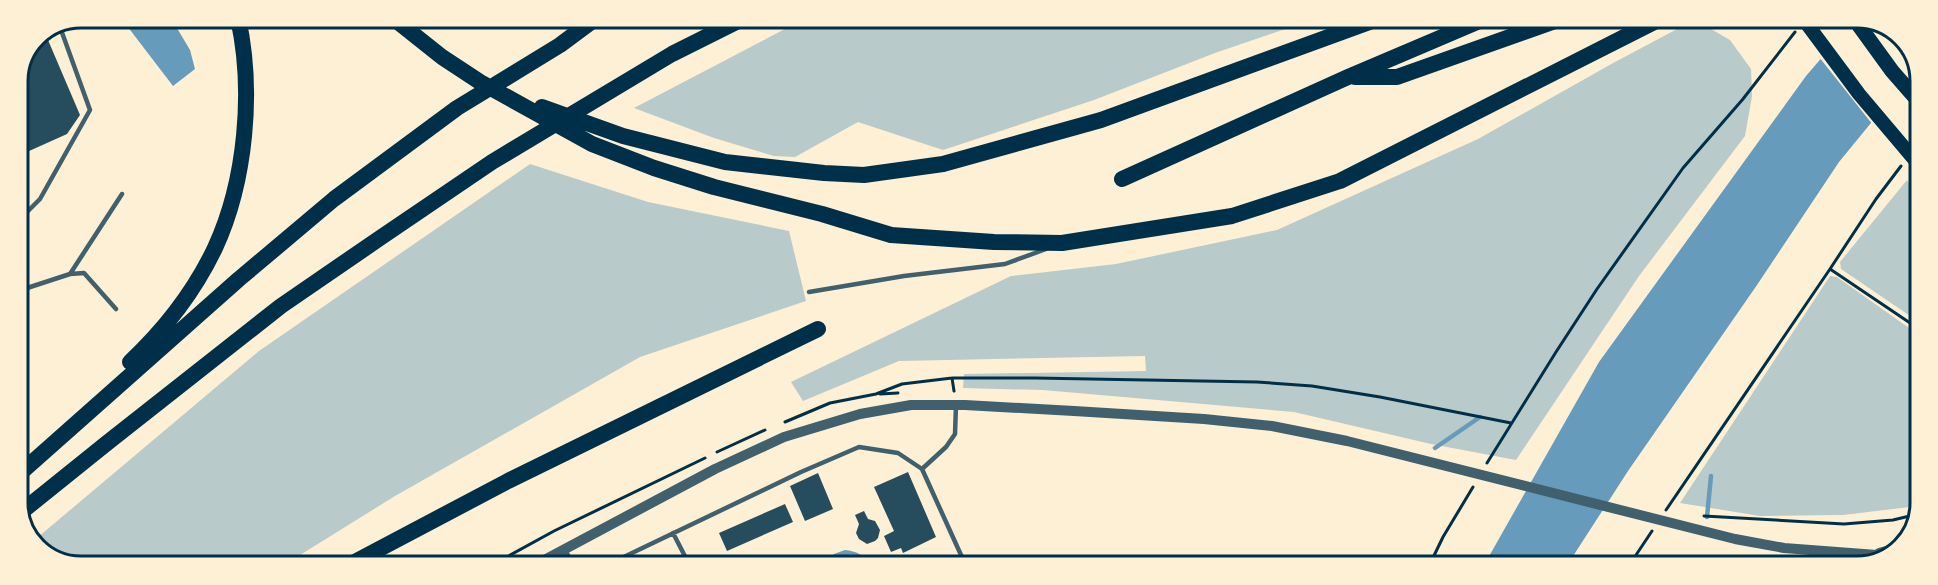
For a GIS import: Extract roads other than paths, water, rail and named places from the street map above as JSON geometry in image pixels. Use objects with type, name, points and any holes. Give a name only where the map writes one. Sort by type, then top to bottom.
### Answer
[{"type":"highway","points":[[29,453],[135,357],[184,299],[215,246],[237,179],[243,141],[246,78],[240,28]]},
{"type":"highway","points":[[406,28],[442,57],[480,82],[592,144],[714,188],[822,214],[891,235],[994,242],[1062,243],[1232,216],[1340,181],[1642,28]]},
{"type":"highway","points":[[29,465],[238,279],[334,199],[457,108],[560,45],[583,28]]},
{"type":"highway","points":[[29,506],[263,320],[370,245],[492,162],[672,54],[724,28]]},
{"type":"highway","points":[[480,82],[623,136],[725,162],[824,173],[864,174],[943,164],[1101,120],[1352,28]]},
{"type":"highway","points":[[1122,179],[1348,76],[1463,28]]},
{"type":"highway","points":[[1348,76],[1397,77],[1535,28]]},
{"type":"highway","points":[[1861,29],[1909,90]]},
{"type":"highway","points":[[366,556],[508,481],[818,329]]},
{"type":"main road","points":[[1804,28],[1909,153]]},
{"type":"street","points":[[552,556],[714,469],[784,437],[860,414],[911,405],[956,405],[1204,419],[1272,426],[1347,441],[1689,527],[1784,548],[1829,553],[1874,554]]},
{"type":"street","points":[[564,550],[568,556]]},
{"type":"lane","points":[[28,211],[40,199],[90,110],[62,33]]},
{"type":"lane","points":[[70,274],[122,194]]},
{"type":"lane","points":[[809,292],[904,276],[1005,264],[1062,243]]},
{"type":"lane","points":[[28,288],[70,274],[84,273],[116,309]]},
{"type":"lane","points":[[922,469],[946,447],[955,434],[956,405]]},
{"type":"lane","points":[[627,556],[801,472],[859,447],[898,453],[922,469],[961,556]]},
{"type":"lane","points":[[673,533],[685,556]]},
{"type":"water","points":[[129,28],[177,28],[190,50],[195,69],[173,86]]},
{"type":"water","points":[[1847,28],[1857,28],[1870,30],[1892,42],[1905,61],[1909,77],[1839,162],[1628,471],[1573,556],[1489,556],[1599,362],[1806,76]]},
{"type":"water","points":[[845,550],[862,556],[832,556]]},
{"type":"waterway","points":[[1435,448],[1480,417]]},
{"type":"waterway","points":[[1707,517],[1711,476]]}]
